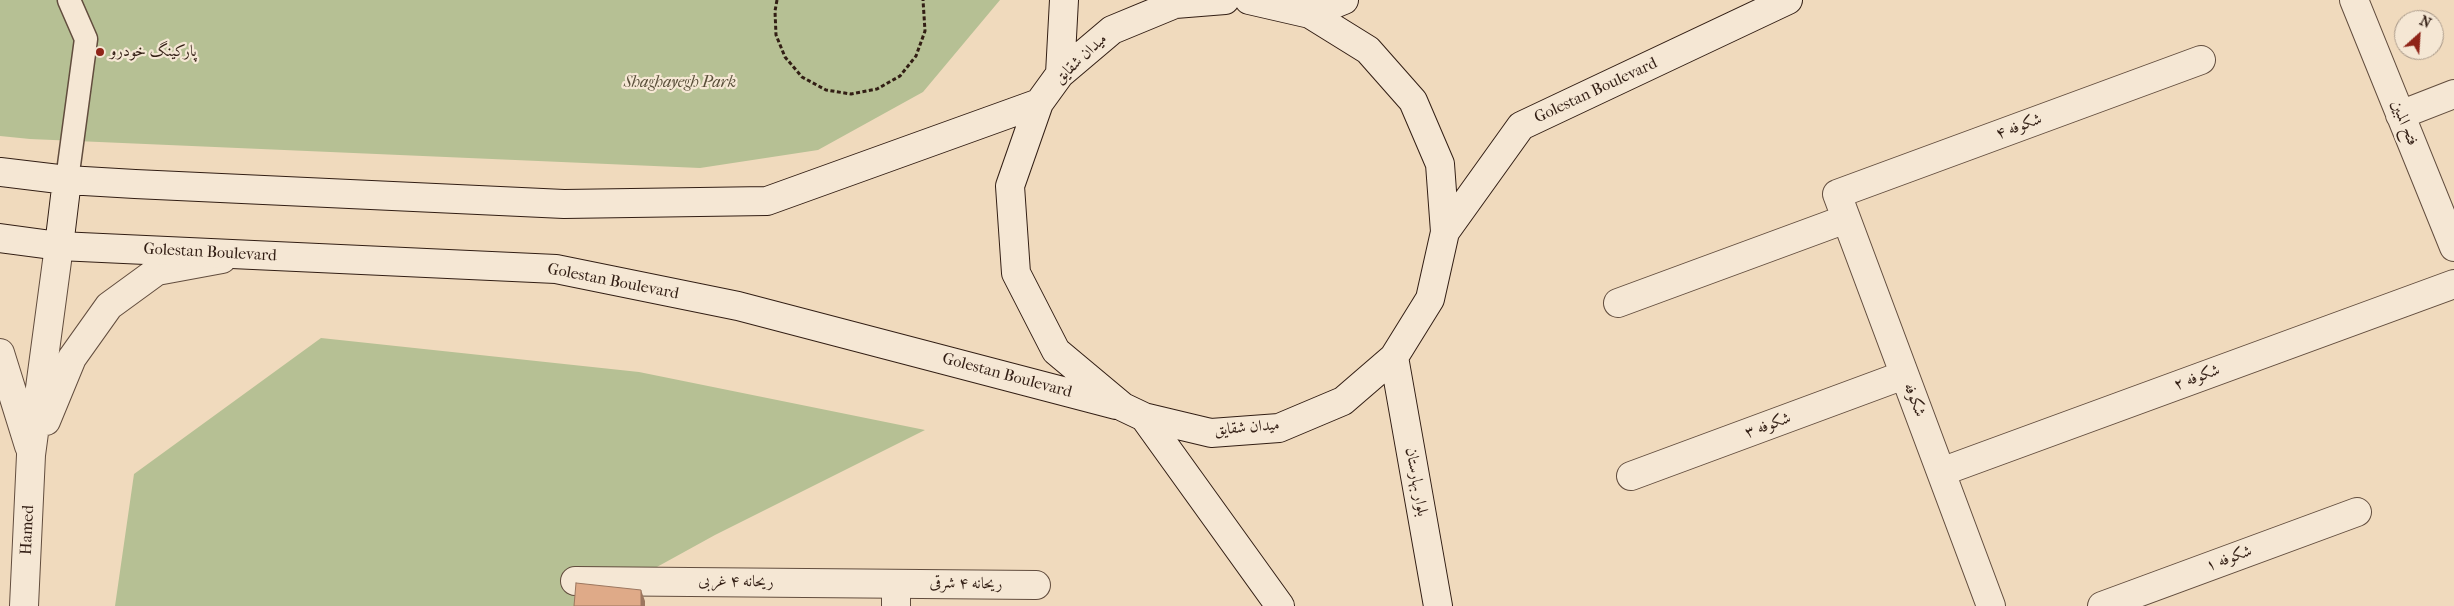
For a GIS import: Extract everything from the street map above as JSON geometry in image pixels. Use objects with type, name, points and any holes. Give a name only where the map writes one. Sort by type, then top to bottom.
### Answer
[{"type":"main road","points":[[1060,74],[1064,0]]},
{"type":"main road","name":"میدان شقایق","points":[[1225,0],[1175,4],[1112,30],[1060,74],[1039,103],[1010,186],[1016,273],[1056,351],[1134,412],[1211,433],[1279,428],[1342,401],[1394,357],[1430,299],[1445,232],[1440,164],[1413,101],[1368,50],[1310,14],[1249,0]]},
{"type":"main road","points":[[1310,14],[1344,0]]},
{"type":"main road","name":"Golestan Boulevard","points":[[1445,232],[1522,126],[1788,0]]},
{"type":"main road","name":"فتح المبین","points":[[2354,0],[2454,247]]},
{"type":"main road","name":"شکوفه ۴","points":[[1618,303],[1842,207],[2201,60]]},
{"type":"main road","points":[[2400,114],[2454,94]]},
{"type":"main road","points":[[0,172],[67,180],[564,204],[767,201],[1039,103]]},
{"type":"main road","name":"Hamed","points":[[24,606],[32,454],[67,180]]},
{"type":"main road","name":"شکوفه","points":[[1842,207],[1991,606]]},
{"type":"main road","name":"Golestan Boulevard","points":[[0,238],[58,246],[556,269],[738,306],[1134,412]]},
{"type":"main road","points":[[32,454],[72,358],[110,306],[158,271],[245,254]]},
{"type":"main road","name":"شکوفه ۲","points":[[1941,472],[2454,284]]},
{"type":"main road","points":[[0,353],[32,454]]},
{"type":"main road","name":"بلوار بهارستان","points":[[1394,357],[1438,606]]},
{"type":"main road","name":"شکوفه ۳","points":[[1631,476],[1904,375]]},
{"type":"main road","points":[[1134,412],[1280,606]]},
{"type":"main road","name":"شکوفه ۱","points":[[2102,606],[2357,512]]},
{"type":"main road","name":"ریحانه ۴ غربی","points":[[575,580],[896,595]]},
{"type":"main road","name":"ریحانه ۴ شرقی","points":[[896,595],[1036,585]]},
{"type":"lane","points":[[67,180],[86,39],[69,0]]},
{"type":"path","points":[[778,0],[775,11],[776,35],[785,58],[802,77],[826,90],[851,94],[877,89],[900,76],[916,56],[925,31],[923,0]]},
{"type":"green space","name":"Shaghayegh Park","points":[[0,0],[1000,0],[923,92],[818,150],[700,168],[30,139],[0,136]]},
{"type":"green space","points":[[321,338],[639,372],[925,430],[715,535],[586,606],[115,606],[134,474]]},
{"type":"building","points":[[576,583],[641,590],[641,606],[574,606]]},
{"type":"place","name":"پارکینگ خودرو","points":[[100,52]]}]
